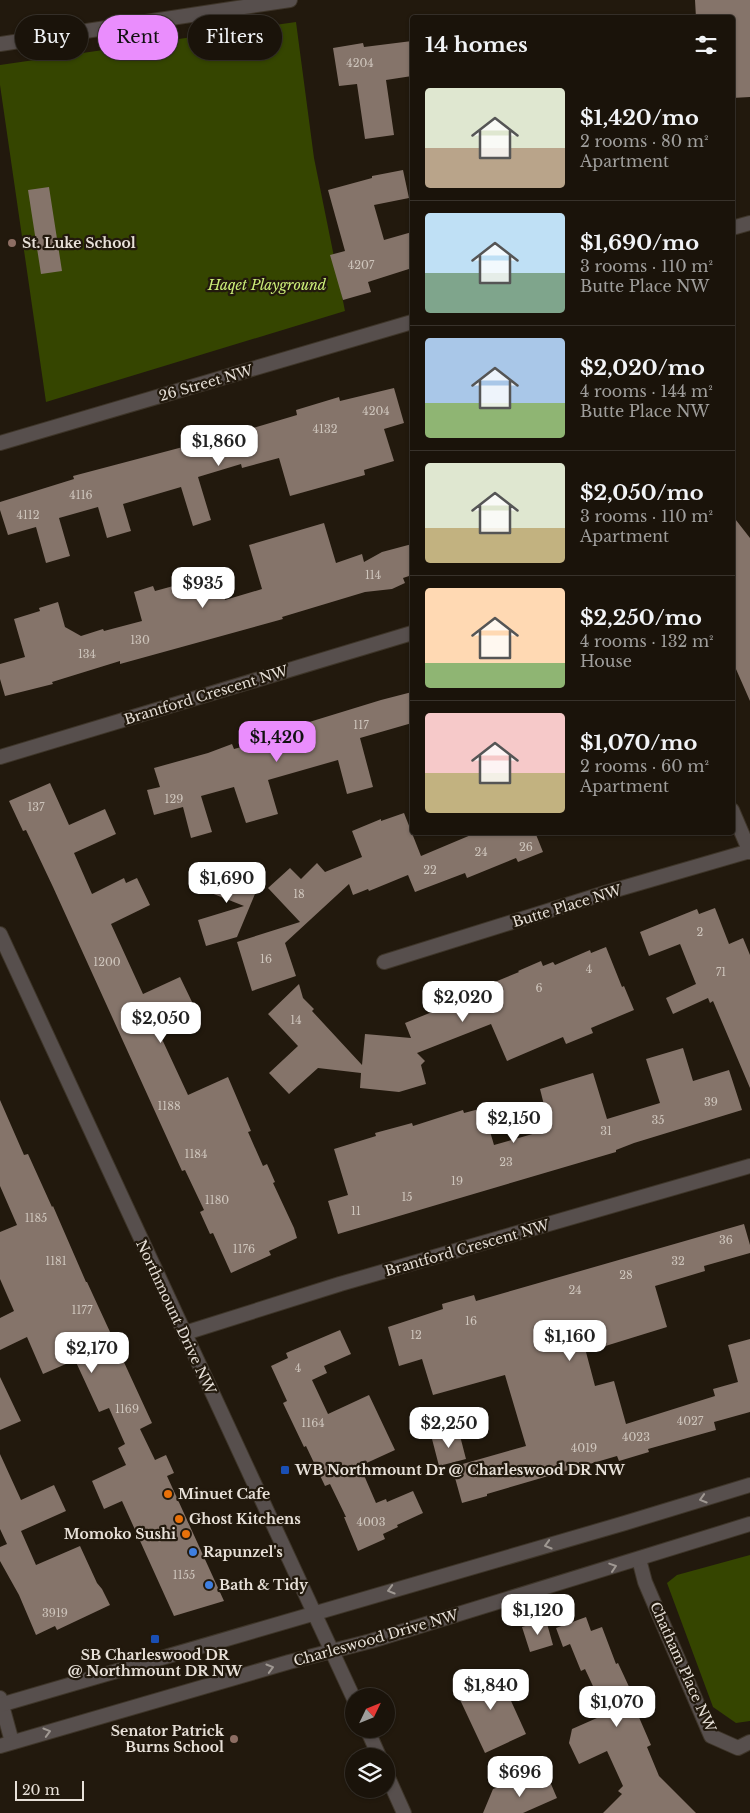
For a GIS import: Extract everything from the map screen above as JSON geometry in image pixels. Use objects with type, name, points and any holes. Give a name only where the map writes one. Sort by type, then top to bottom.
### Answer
[{"type":"street","points":[[0,44],[290,0]]},
{"type":"street","points":[[735,227],[750,224]]},
{"type":"street","name":"26 Street NW","points":[[0,443],[410,323]]},
{"type":"street","name":"Brantford Crescent NW","points":[[0,756],[410,634]]},
{"type":"street","points":[[735,817],[750,852]]},
{"type":"street","name":"Butte Place NW","points":[[384,962],[605,893],[750,852]]},
{"type":"street","name":"Northmount Drive NW","points":[[0,934],[349,1688]]},
{"type":"street","name":"Brantford Crescent NW","points":[[184,1333],[340,1284],[750,1166]]},
{"type":"street","points":[[6,1744],[1,1703],[314,1614],[750,1485]]},
{"type":"street","name":"Charleswood Drive NW","points":[[6,1744],[332,1651],[371,1642],[750,1524]]},
{"type":"street","name":"Chatham Place NW","points":[[639,1559],[645,1582],[711,1736],[738,1748],[750,1742]]},
{"type":"street","points":[[395,1793],[404,1813]]},
{"type":"green space","name":"Haqet Playground","points":[[296,22],[314,158],[345,311],[46,402],[0,85],[0,65],[34,60],[88,60],[88,52],[98,51],[98,60],[178,60],[178,39],[188,38],[188,60],[282,60],[282,24]]},
{"type":"green space","points":[[750,1555],[750,1721],[736,1723],[713,1707],[667,1583],[677,1575]]},
{"type":"building","points":[[695,0],[750,0],[750,97],[735,98],[735,15],[696,15]]},
{"type":"building","points":[[410,41],[410,76],[386,80],[394,135],[365,139],[357,84],[339,86],[333,48],[363,43],[364,47]]},
{"type":"building","points":[[403,170],[409,198],[374,205],[384,240],[410,233],[410,269],[368,282],[371,292],[343,300],[330,255],[345,251],[328,190],[372,178],[372,176]]},
{"type":"building","points":[[49,187],[62,271],[41,274],[28,190]]},
{"type":"building","points":[[394,388],[404,423],[384,429],[394,461],[364,470],[365,475],[290,496],[279,458],[242,468],[241,464],[198,477],[211,520],[193,526],[181,487],[123,504],[131,531],[107,538],[98,507],[59,518],[70,556],[46,563],[36,527],[8,535],[0,510],[0,502],[74,479],[73,476],[198,443],[198,441],[222,434],[223,437],[297,415],[296,410],[339,397],[340,401]]},
{"type":"building","points":[[735,519],[750,538],[750,701],[735,667]]},
{"type":"building","points":[[324,523],[336,563],[362,554],[364,562],[382,552],[410,545],[410,576],[403,578],[405,583],[392,589],[365,592],[282,617],[283,619],[120,664],[120,661],[52,682],[53,684],[5,696],[0,679],[0,664],[25,657],[14,619],[40,611],[39,608],[58,602],[65,627],[81,636],[103,629],[104,631],[142,621],[134,592],[153,586],[155,591],[188,582],[188,579],[216,571],[225,600],[262,589],[249,545]]},
{"type":"building","points":[[410,693],[410,724],[360,738],[373,787],[347,794],[338,760],[268,780],[278,814],[246,823],[234,787],[201,796],[212,832],[191,838],[183,807],[154,815],[147,790],[160,787],[154,768],[208,753],[232,744],[234,749],[256,743],[257,747],[295,736],[293,727]]},
{"type":"building","points":[[50,783],[69,825],[105,809],[116,834],[74,853],[92,894],[124,878],[126,883],[137,878],[150,905],[111,924],[143,994],[180,977],[193,1004],[154,1022],[188,1095],[228,1077],[251,1131],[248,1132],[263,1166],[267,1164],[275,1182],[273,1183],[294,1228],[297,1238],[269,1251],[271,1255],[231,1273],[213,1233],[210,1234],[200,1212],[204,1210],[185,1170],[182,1171],[53,887],[26,830],[23,831],[9,801]]},
{"type":"building","points":[[404,813],[410,828],[410,835],[413,835],[421,856],[471,835],[536,835],[543,852],[518,862],[516,858],[467,878],[465,873],[415,892],[408,875],[369,891],[368,889],[353,895],[349,884],[285,943],[296,976],[252,991],[237,942],[300,922],[268,888],[290,868],[301,879],[317,863],[325,872],[362,857],[352,831],[381,819],[381,821]]},
{"type":"building","points":[[212,863],[260,882],[237,937],[206,946],[198,920],[244,906],[201,889]]},
{"type":"building","points":[[715,908],[729,944],[743,938],[750,955],[750,1088],[713,1001],[710,1003],[708,998],[673,1014],[666,998],[696,984],[680,944],[649,956],[640,932],[697,909],[699,914]]},
{"type":"building","points":[[606,947],[622,987],[624,986],[634,1010],[591,1028],[593,1033],[566,1044],[563,1037],[507,1061],[491,1024],[417,1053],[425,1061],[421,1065],[426,1084],[399,1092],[360,1088],[361,1073],[318,1068],[289,1094],[269,1073],[298,1046],[268,1014],[299,984],[303,998],[314,1009],[312,1011],[362,1065],[365,1034],[411,1038],[405,1023],[459,1001],[456,994],[484,983],[485,986],[541,961],[543,966],[553,962],[555,965],[590,950],[591,953]]},
{"type":"building","points":[[683,1048],[693,1081],[729,1070],[742,1110],[634,1143],[616,1150],[616,1152],[338,1234],[328,1201],[348,1195],[334,1149],[376,1136],[375,1133],[412,1123],[413,1126],[463,1110],[464,1113],[483,1108],[494,1145],[550,1129],[540,1089],[593,1073],[607,1119],[660,1103],[646,1059]]},
{"type":"building","points":[[0,1100],[24,1155],[28,1154],[53,1206],[86,1282],[152,1423],[140,1429],[155,1460],[166,1455],[174,1473],[167,1476],[224,1601],[174,1616],[122,1501],[104,1509],[92,1481],[126,1465],[118,1448],[125,1444],[109,1408],[99,1412],[75,1360],[43,1374],[27,1337],[0,1350],[0,1318],[14,1311],[0,1279],[0,1232],[17,1225],[0,1186]]},
{"type":"building","points":[[744,1224],[750,1245],[750,1253],[704,1266],[705,1271],[655,1286],[667,1327],[586,1352],[595,1386],[614,1381],[626,1424],[715,1396],[713,1389],[738,1382],[728,1345],[750,1339],[750,1412],[714,1422],[716,1430],[648,1449],[649,1452],[619,1461],[617,1456],[462,1503],[452,1467],[526,1446],[505,1375],[433,1395],[422,1359],[399,1366],[388,1327],[443,1309],[442,1304],[474,1295],[476,1301]]},
{"type":"building","points":[[340,1330],[351,1354],[324,1366],[327,1373],[312,1380],[328,1414],[369,1395],[395,1450],[360,1466],[376,1503],[386,1499],[387,1502],[413,1491],[423,1513],[383,1534],[385,1539],[358,1551],[344,1517],[346,1517],[330,1484],[325,1486],[283,1403],[287,1401],[271,1366],[288,1358],[286,1353]]},
{"type":"building","points":[[0,1377],[21,1421],[0,1430]]},
{"type":"building","points":[[459,1432],[466,1459],[439,1466],[432,1439]]},
{"type":"building","points":[[0,1454],[21,1500],[54,1485],[66,1511],[21,1531],[36,1565],[80,1546],[97,1583],[110,1605],[57,1630],[55,1626],[36,1635],[19,1595],[0,1561],[0,1547],[7,1544],[0,1529]]},
{"type":"building","points":[[586,1617],[591,1631],[602,1627],[616,1664],[618,1663],[631,1691],[628,1692],[651,1745],[647,1747],[659,1776],[696,1813],[603,1813],[622,1794],[618,1791],[623,1786],[607,1751],[579,1764],[569,1743],[572,1729],[606,1714],[585,1669],[581,1671],[570,1644],[563,1647],[556,1628]]},
{"type":"building","points":[[546,1620],[553,1645],[530,1652],[522,1627]]},
{"type":"building","points":[[497,1670],[526,1734],[485,1753],[455,1689]]},
{"type":"building","points":[[548,1777],[557,1798],[523,1813],[483,1813],[493,1789],[512,1782],[516,1792]]},
{"type":"place","name":"St. Luke School","points":[[12,243]]},
{"type":"place","name":"WB Northmount Dr @ Charleswood DR NW","points":[[285,1470]]},
{"type":"place","name":"Minuet Cafe","points":[[168,1494]]},
{"type":"place","name":"Ghost Kitchens","points":[[179,1519]]},
{"type":"place","name":"Momoko Sushi","points":[[186,1534]]},
{"type":"place","name":"Rapunzel's","points":[[193,1552]]},
{"type":"place","name":"Bath & Tidy","points":[[209,1585]]},
{"type":"place","name":"SB Charleswood DR @ Northmount DR NW","points":[[155,1639]]},
{"type":"place","name":"Senator Patrick Burns School","points":[[234,1739]]}]
